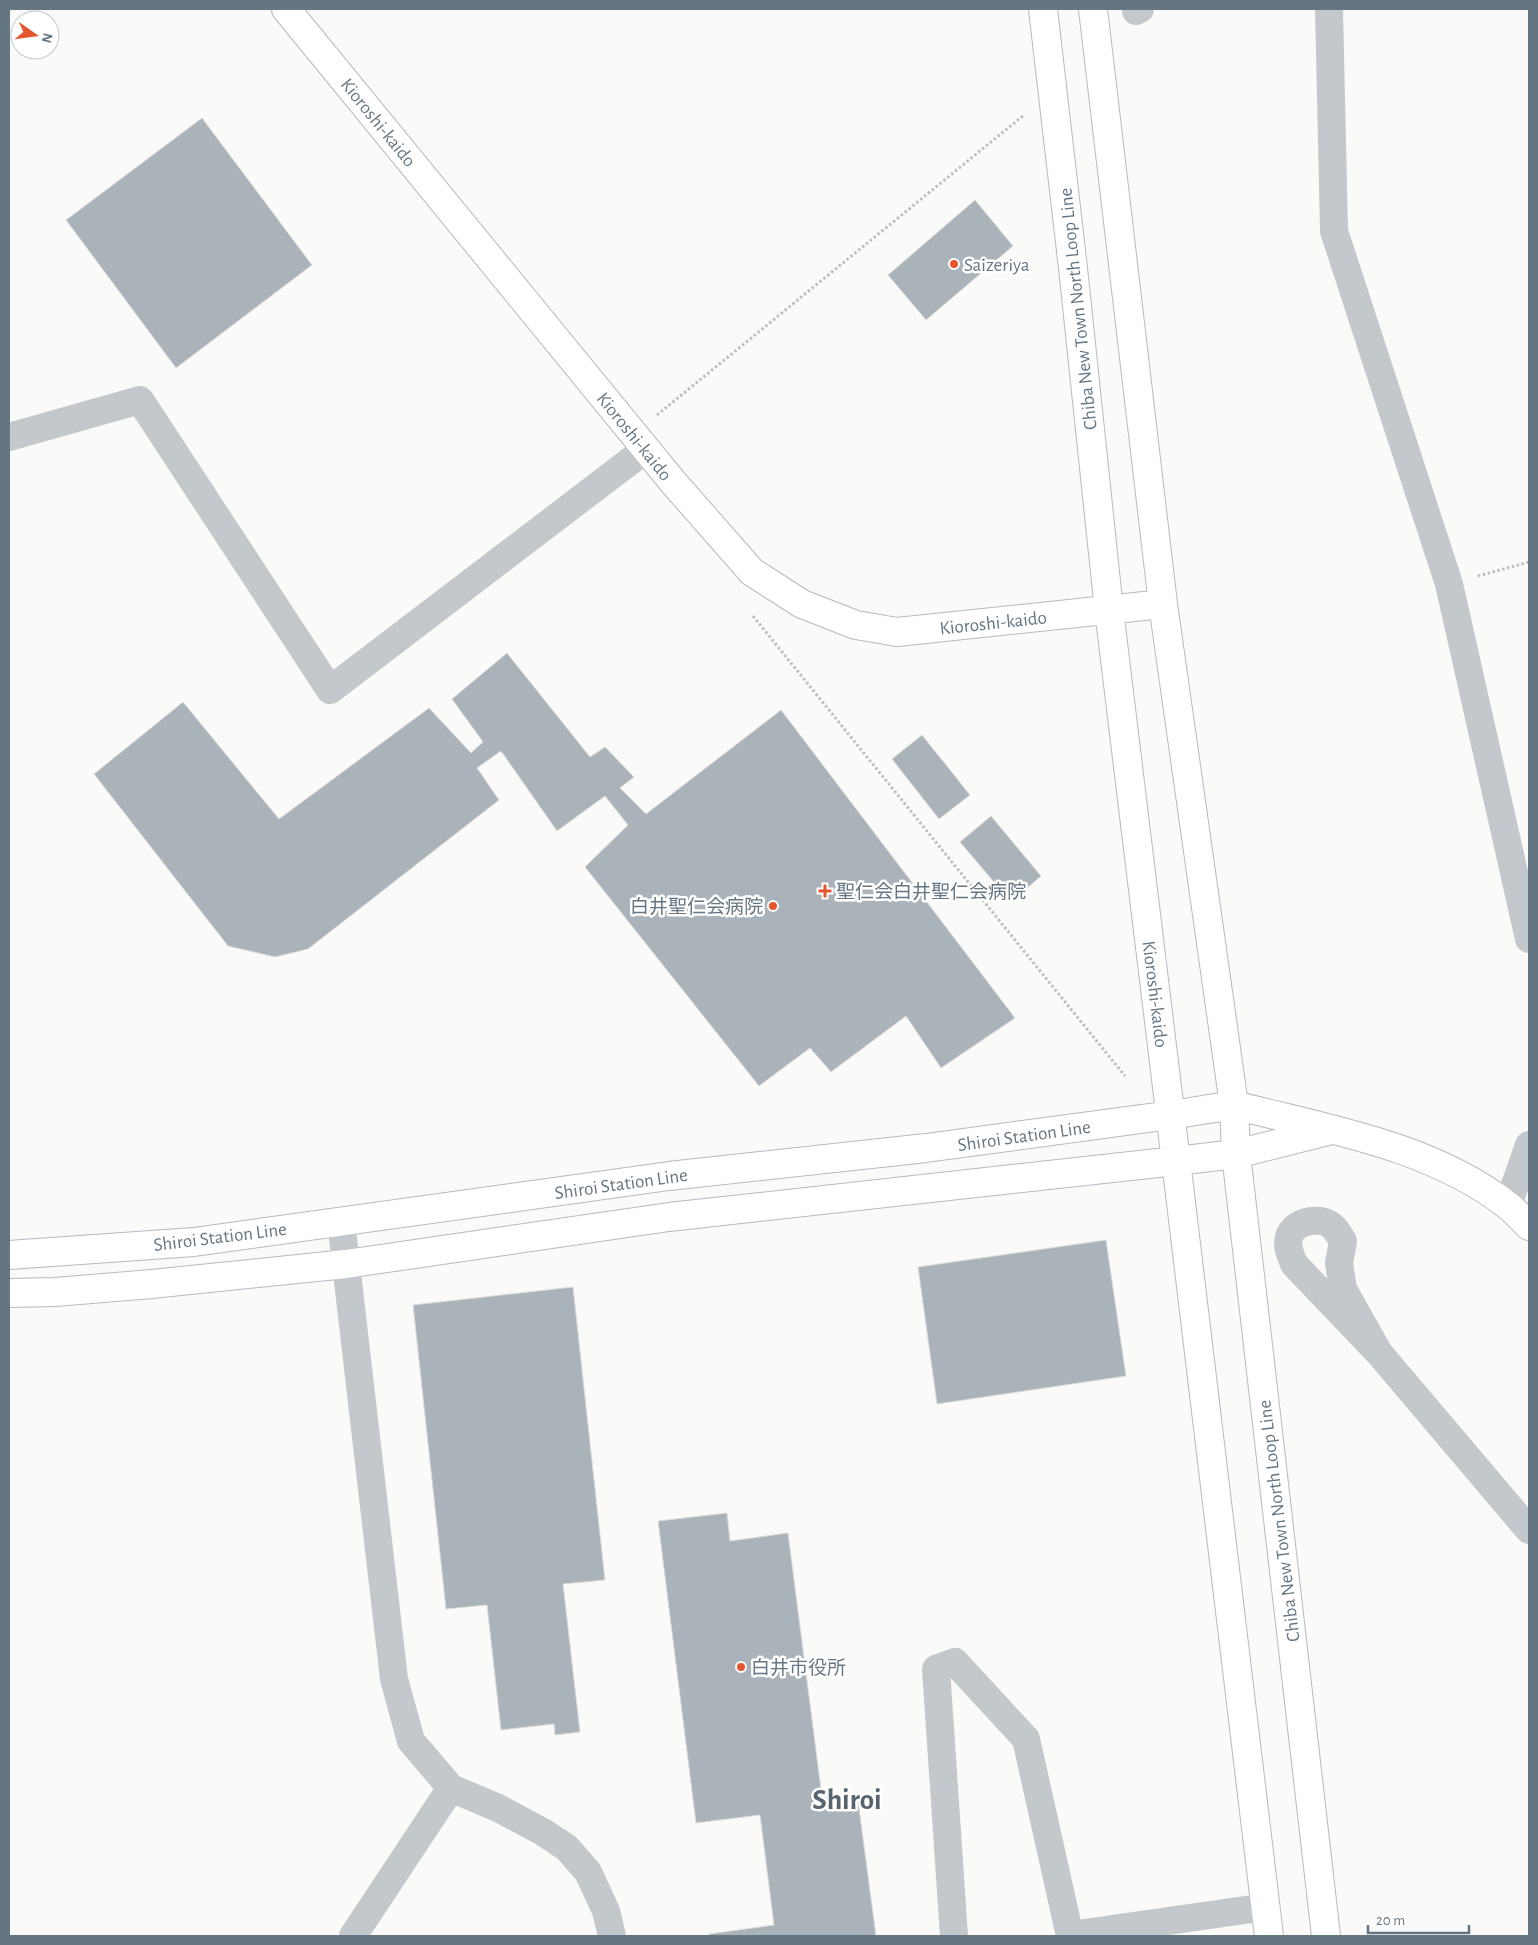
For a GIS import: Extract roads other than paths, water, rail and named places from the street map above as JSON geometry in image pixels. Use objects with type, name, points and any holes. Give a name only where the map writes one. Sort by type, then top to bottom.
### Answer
[{"type":"main road","name":"Kioroshi-kaido","points":[[286,9],[640,441],[752,572],[802,604],[856,625],[897,632],[1163,604]]},
{"type":"main road","name":"Chiba New Town North Loop Line","points":[[1043,9],[1109,610]]},
{"type":"main road","points":[[1093,9],[1163,604],[1234,1105],[1332,1130],[1425,1159],[1469,1180],[1508,1205],[1529,1226]]},
{"type":"main road","name":"Kioroshi-kaido","points":[[1109,610],[1176,1161]]},
{"type":"main road","name":"Chiba New Town North Loop Line","points":[[1234,1105],[1236,1154],[1326,1936]]},
{"type":"main road","name":"Shiroi Station Line","points":[[9,1255],[194,1242],[669,1176],[926,1148],[1234,1105]]},
{"type":"main road","points":[[1269,1936],[1176,1161],[1236,1154],[1332,1130]]},
{"type":"main road","name":"Shiroi Station Line","points":[[9,1294],[152,1284],[346,1264],[669,1218],[1176,1161]]},
{"type":"street","points":[[1329,9],[1334,231],[1449,584],[1529,939]]},
{"type":"street","points":[[9,437],[140,400],[330,690],[640,441]]},
{"type":"street","points":[[1508,1205],[1529,1145]]},
{"type":"street","points":[[341,1221],[394,1679],[411,1741],[451,1788],[505,1812],[568,1848],[588,1872],[606,1911],[612,1936]]},
{"type":"street","points":[[1379,1353],[1529,1530]]},
{"type":"street","points":[[954,1936],[936,1669],[955,1662],[1026,1739],[1070,1935],[1266,1907]]},
{"type":"street","points":[[353,1936],[451,1788]]},
{"type":"place","name":"Saizeriya","points":[[954,264]]},
{"type":"place","name":"聖仁会白井聖仁会病院","points":[[825,891]]},
{"type":"place","name":"白井聖仁会病院","points":[[773,906]]},
{"type":"place","name":"白井市役所","points":[[741,1667]]},
{"type":"district","name":"Shiroi","points":[[847,1799]]}]
